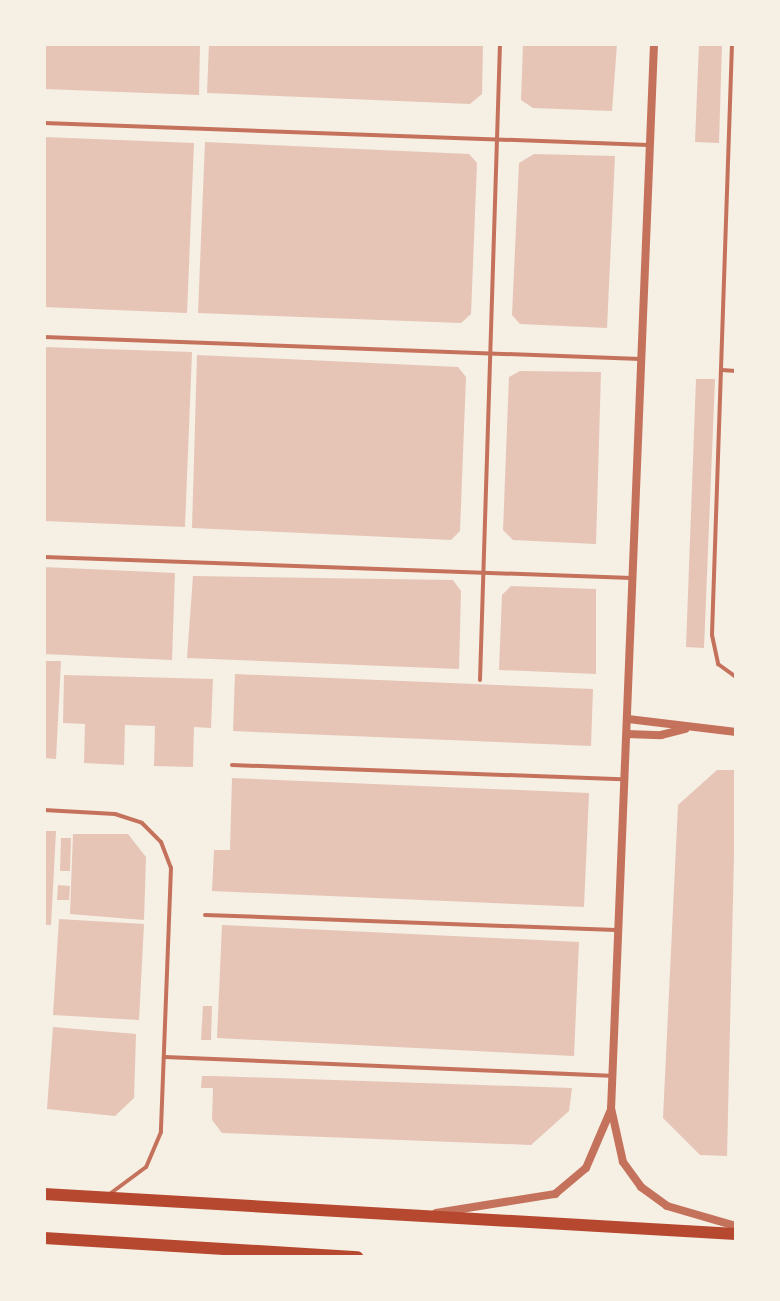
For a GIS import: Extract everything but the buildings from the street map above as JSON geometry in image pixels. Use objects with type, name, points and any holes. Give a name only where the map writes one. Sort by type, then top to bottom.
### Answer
[{"type":"main road","points":[[44,1194],[736,1234]]},
{"type":"main road","points":[[44,1238],[357,1257]]},
{"type":"street","points":[[654,44],[635,578],[611,1108],[618,1148],[641,1187],[667,1206],[736,1226]]},
{"type":"street","points":[[628,719],[685,729],[736,732]]},
{"type":"street","points":[[627,734],[661,735],[685,729]]},
{"type":"street","points":[[424,1216],[555,1194],[586,1168],[611,1108]]},
{"type":"lane","points":[[480,680],[500,44]]},
{"type":"lane","points":[[732,44],[712,646],[718,664],[736,677]]},
{"type":"lane","points":[[44,123],[650,145]]},
{"type":"lane","points":[[728,154],[736,154]]},
{"type":"lane","points":[[44,337],[641,359]]},
{"type":"lane","points":[[722,370],[736,371]]},
{"type":"lane","points":[[44,557],[635,578]]},
{"type":"lane","points":[[232,765],[625,779]]},
{"type":"lane","points":[[44,810],[129,817],[153,831],[168,854],[161,1132],[153,1156],[125,1186],[97,1197]]},
{"type":"lane","points":[[205,915],[618,930]]},
{"type":"lane","points":[[165,1057],[613,1076]]}]
